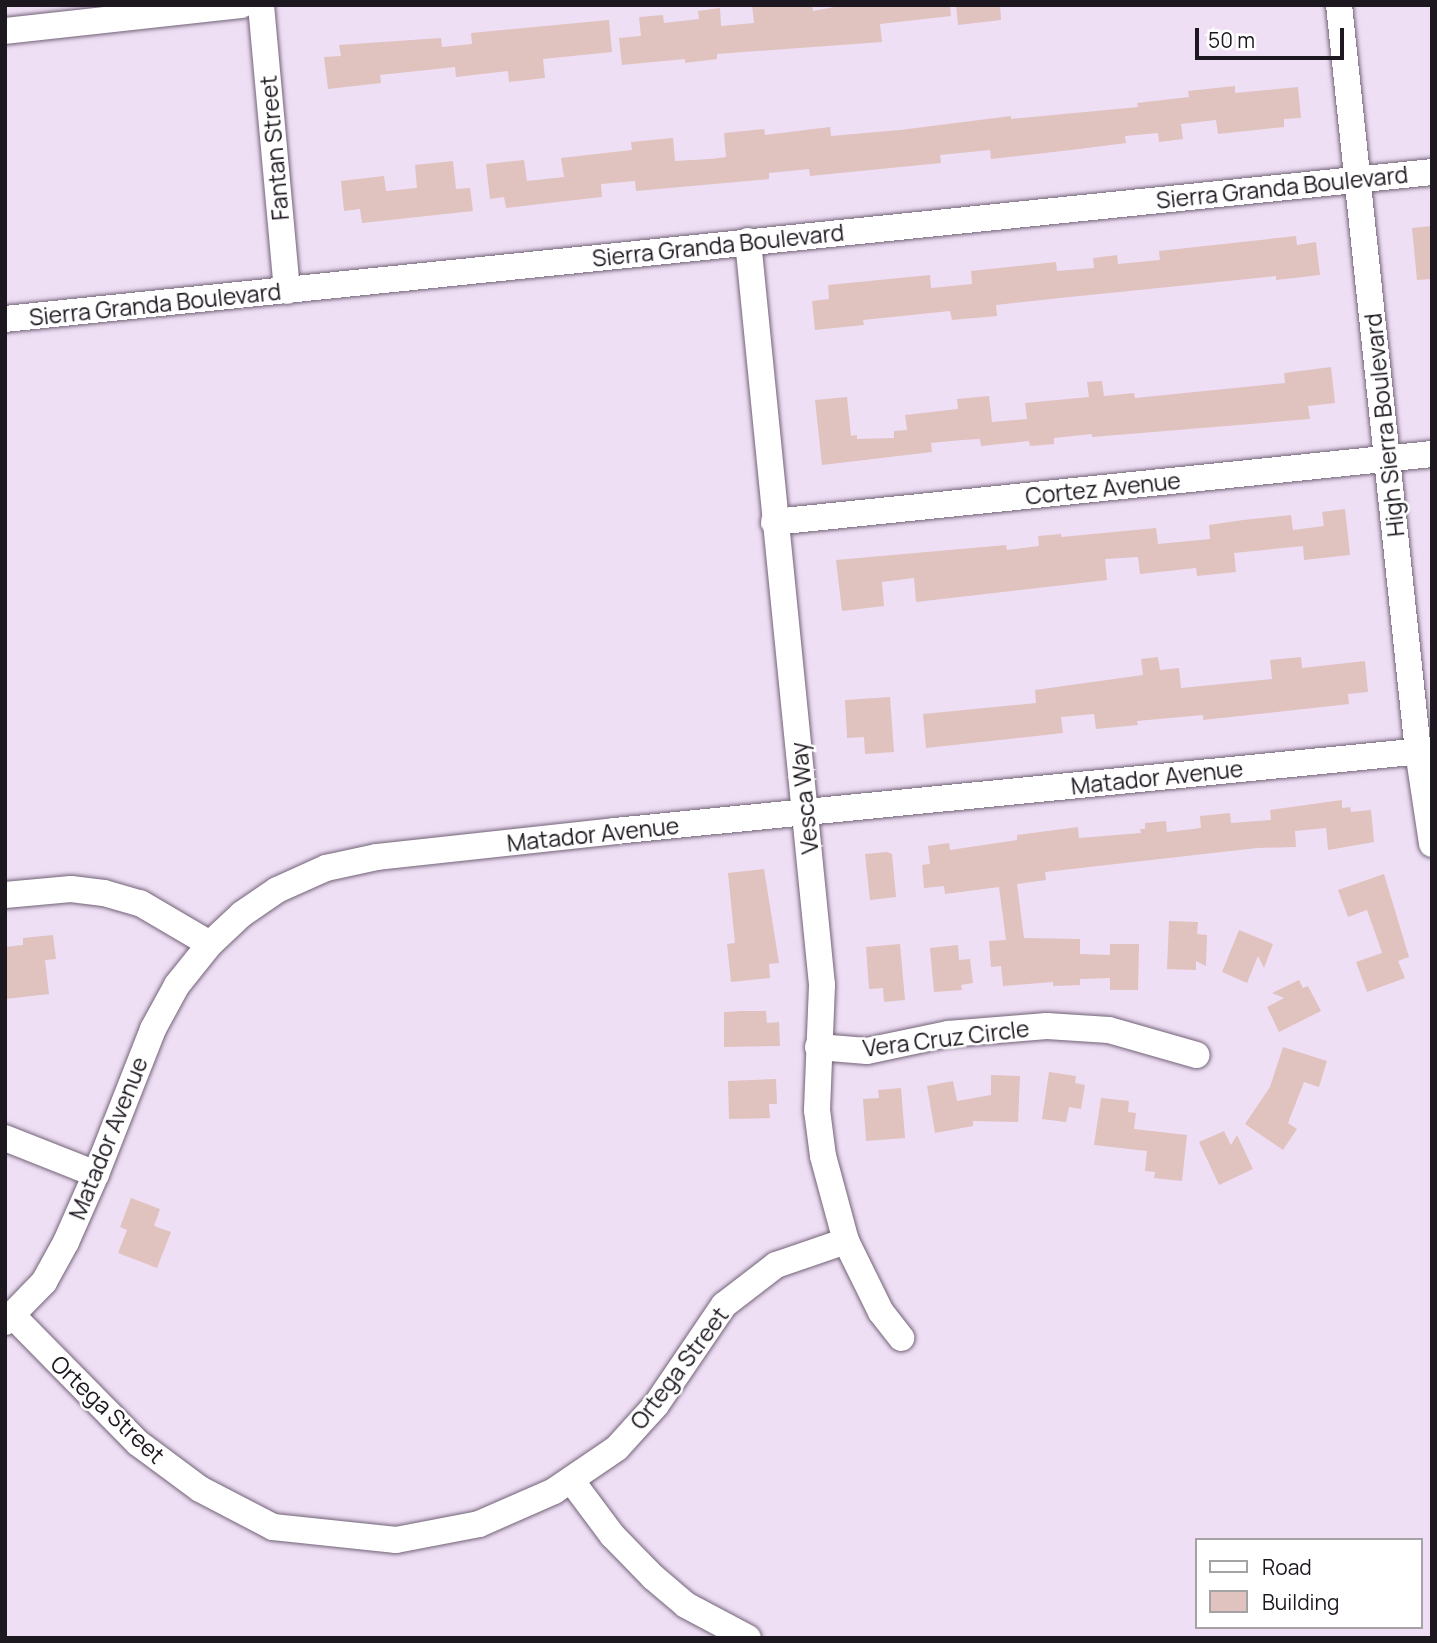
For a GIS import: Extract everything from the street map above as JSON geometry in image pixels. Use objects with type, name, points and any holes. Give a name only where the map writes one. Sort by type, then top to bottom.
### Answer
[{"type":"street","points":[[5,31],[242,5]]},
{"type":"street","name":"Fantan Street","points":[[261,5],[287,291]]},
{"type":"street","name":"High Sierra Boulevard","points":[[1339,5],[1389,459],[1425,751],[1432,844]]},
{"type":"street","name":"Sierra Granda Boulevard","points":[[5,319],[1432,172]]},
{"type":"street","name":"Vesca Way","points":[[748,241],[774,522],[807,811],[822,985],[817,1110],[823,1156],[846,1241],[881,1312],[901,1338]]},
{"type":"street","name":"Cortez Avenue","points":[[774,522],[1432,454]]},
{"type":"street","name":"Matador Avenue","points":[[9,1319],[44,1282],[96,1174],[153,1029],[177,985],[210,944],[242,914],[277,890],[326,868],[377,857],[807,811],[1425,751]]},
{"type":"street","points":[[5,895],[71,889],[104,893],[140,903],[210,944]]},
{"type":"street","name":"Vera Cruz Circle","points":[[818,1048],[867,1051],[948,1034],[1047,1026],[1109,1030],[1196,1055]]},
{"type":"street","points":[[5,1138],[96,1174]]},
{"type":"street","name":"Ortega Street","points":[[9,1319],[138,1443],[200,1489],[273,1527],[396,1540],[479,1524],[554,1491],[617,1448],[656,1405],[724,1305],[776,1265],[846,1241]]},
{"type":"street","points":[[570,1480],[612,1535],[653,1577],[686,1605],[737,1636]]},
{"type":"building","points":[[752,5],[812,5],[813,11],[845,5],[950,5],[951,16],[880,24],[882,42],[717,54],[717,59],[685,63],[685,59],[622,65],[619,38],[641,36],[639,17],[663,15],[664,23],[699,19],[698,11],[720,8],[721,26],[754,23]]},
{"type":"building","points":[[956,5],[1000,5],[1001,20],[958,25]]},
{"type":"building","points":[[609,20],[612,52],[543,59],[545,78],[509,82],[508,71],[456,77],[455,67],[380,75],[381,83],[328,89],[324,57],[341,56],[339,45],[441,38],[442,47],[472,44],[471,33]]},
{"type":"building","points":[[1235,86],[1235,93],[1298,87],[1301,118],[1284,119],[1284,127],[1218,134],[1216,120],[1181,124],[1183,139],[1159,142],[1158,133],[1125,136],[1126,143],[991,159],[990,150],[940,155],[941,163],[810,176],[809,169],[769,173],[769,179],[636,191],[635,181],[601,184],[602,197],[506,208],[504,197],[490,199],[486,164],[524,160],[527,181],[564,177],[561,158],[632,150],[631,142],[673,138],[675,161],[710,159],[726,157],[724,133],[764,129],[765,135],[830,127],[831,136],[900,130],[1011,116],[1011,119],[1138,107],[1137,103],[1189,97],[1188,91]]},
{"type":"building","points":[[453,161],[456,189],[470,188],[473,211],[362,223],[360,209],[344,211],[341,181],[384,176],[386,191],[417,188],[415,165]]},
{"type":"building","points":[[1432,226],[1432,279],[1417,280],[1412,228]]},
{"type":"building","points":[[1296,236],[1297,245],[1316,242],[1320,275],[1276,280],[1276,276],[996,305],[997,316],[952,320],[950,311],[863,320],[864,325],[815,330],[812,301],[829,299],[828,285],[930,275],[931,288],[972,284],[971,271],[1056,262],[1057,271],[1094,268],[1093,258],[1117,255],[1118,264],[1160,260],[1159,251]]},
{"type":"building","points":[[1331,367],[1335,403],[1308,406],[1310,419],[1092,437],[1092,434],[1054,438],[1054,444],[1030,446],[1029,441],[981,446],[980,439],[962,440],[931,443],[932,452],[822,465],[815,400],[847,397],[851,436],[857,435],[857,439],[894,438],[894,431],[907,430],[905,415],[958,409],[957,399],[989,396],[992,422],[1027,419],[1025,403],[1089,397],[1087,382],[1102,381],[1104,396],[1134,393],[1135,398],[1285,383],[1284,373]]},
{"type":"building","points":[[1345,509],[1350,555],[1304,560],[1303,546],[1234,553],[1236,572],[1197,576],[1196,568],[1140,574],[1138,557],[1105,559],[1107,580],[916,602],[914,578],[882,582],[884,606],[842,611],[836,560],[1006,545],[1007,550],[1039,546],[1038,536],[1061,534],[1061,537],[1156,528],[1158,544],[1210,539],[1209,525],[1291,515],[1293,530],[1324,526],[1322,512]]},
{"type":"building","points":[[1158,657],[1160,670],[1179,668],[1181,688],[1272,679],[1270,660],[1301,657],[1302,668],[1365,661],[1368,692],[1348,694],[1349,704],[1203,720],[1203,715],[1137,721],[1138,725],[1096,729],[1094,714],[1061,717],[1063,733],[926,748],[923,714],[1036,703],[1035,690],[1143,675],[1141,659]]},
{"type":"building","points":[[890,697],[894,752],[865,754],[864,737],[847,738],[845,700]]},
{"type":"building","points":[[1342,800],[1342,808],[1350,807],[1351,812],[1371,810],[1374,842],[1328,850],[1326,828],[1295,831],[1296,847],[1257,848],[1045,872],[1046,880],[1017,884],[1024,938],[1080,939],[1080,954],[1110,955],[1110,944],[1139,944],[1138,990],[1110,990],[1110,978],[1080,979],[1080,985],[1053,986],[1053,982],[1003,986],[1001,966],[991,967],[989,941],[1006,940],[999,887],[945,894],[944,886],[924,888],[922,865],[930,864],[928,846],[949,843],[950,850],[1017,840],[1017,835],[1078,827],[1079,838],[1141,833],[1140,829],[1145,829],[1145,823],[1166,821],[1167,832],[1201,828],[1200,816],[1230,813],[1231,823],[1271,820],[1270,810]]},
{"type":"building","points":[[865,854],[892,854],[896,897],[870,900]]},
{"type":"building","points":[[764,869],[779,963],[769,964],[770,978],[731,982],[727,944],[735,943],[728,873]]},
{"type":"building","points":[[1384,874],[1409,957],[1398,961],[1405,978],[1367,992],[1356,962],[1382,953],[1367,910],[1348,917],[1338,890]]},
{"type":"building","points":[[1169,921],[1198,922],[1197,934],[1207,935],[1206,966],[1196,961],[1196,970],[1167,969]]},
{"type":"building","points":[[1239,930],[1273,944],[1264,968],[1258,956],[1247,983],[1222,972]]},
{"type":"building","points":[[53,935],[56,959],[45,960],[49,994],[5,999],[5,947],[23,945],[23,938]]},
{"type":"building","points":[[900,944],[905,1000],[884,1002],[883,988],[869,989],[866,947]]},
{"type":"building","points":[[958,945],[959,960],[970,959],[973,983],[961,985],[962,990],[934,992],[930,948]]},
{"type":"building","points":[[1299,980],[1303,988],[1308,986],[1321,1011],[1279,1032],[1267,1007],[1284,998],[1272,993]]},
{"type":"building","points":[[766,1011],[767,1023],[779,1022],[780,1046],[724,1047],[724,1012]]},
{"type":"building","points":[[1283,1047],[1327,1061],[1319,1087],[1304,1082],[1288,1123],[1297,1129],[1283,1150],[1245,1124],[1270,1087]]},
{"type":"building","points":[[1049,1072],[1076,1076],[1075,1083],[1085,1085],[1081,1109],[1069,1107],[1066,1122],[1042,1119]]},
{"type":"building","points":[[991,1075],[1020,1076],[1018,1122],[973,1121],[973,1126],[935,1133],[927,1086],[953,1081],[957,1101],[991,1095]]},
{"type":"building","points":[[776,1079],[777,1104],[769,1104],[770,1118],[729,1119],[728,1081]]},
{"type":"building","points":[[901,1088],[905,1138],[866,1141],[863,1099],[879,1098],[878,1090]]},
{"type":"building","points":[[1101,1098],[1129,1101],[1128,1112],[1136,1113],[1134,1129],[1187,1135],[1182,1181],[1154,1178],[1155,1172],[1145,1171],[1147,1151],[1094,1145]]},
{"type":"building","points":[[1224,1131],[1231,1145],[1237,1135],[1253,1169],[1219,1185],[1199,1142]]},
{"type":"building","points":[[131,1198],[160,1209],[154,1226],[171,1232],[157,1268],[118,1253],[127,1230],[120,1227]]}]
